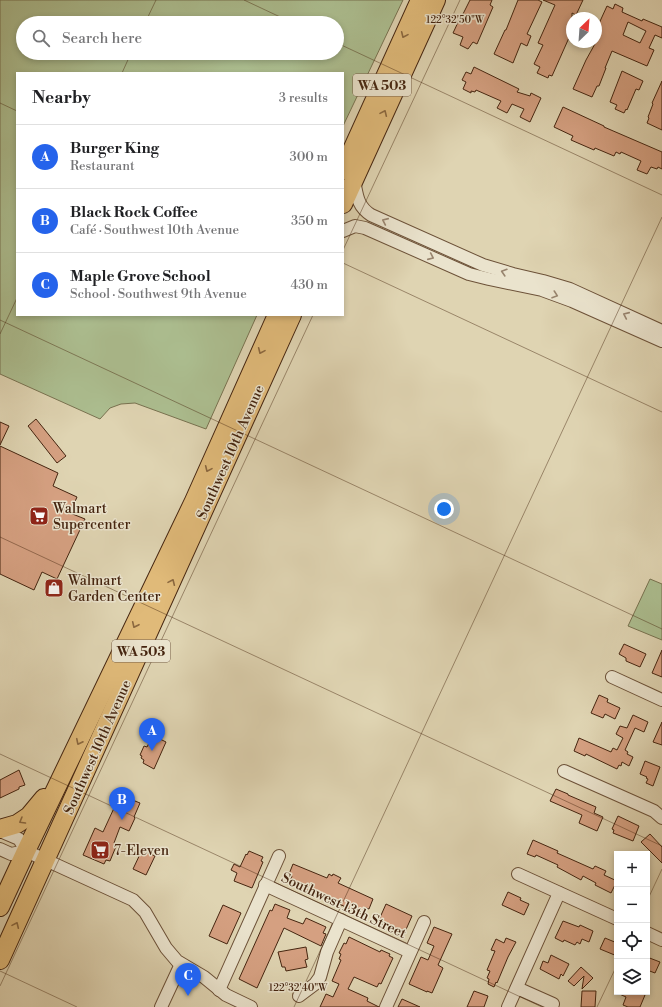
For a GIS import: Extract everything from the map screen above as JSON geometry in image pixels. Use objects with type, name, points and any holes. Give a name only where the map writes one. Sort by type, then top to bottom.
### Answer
[{"type":"highway","name":"WA 503","points":[[344,198],[348,175],[420,0]]},
{"type":"highway","name":"WA 503","points":[[348,175],[436,0]]},
{"type":"highway","name":"Southwest 10th Avenue","points":[[3,901],[194,501],[277,316]]},
{"type":"highway","name":"Southwest 10th Avenue","points":[[0,960],[292,316]]},
{"type":"highway","points":[[0,830],[17,824],[29,816],[40,802],[58,785]]},
{"type":"highway","points":[[0,877],[3,901]]},
{"type":"street","points":[[348,175],[361,207],[371,215],[483,265],[570,289],[662,331]]},
{"type":"street","points":[[344,230],[355,226],[365,228],[469,274],[542,290],[572,301],[662,342]]},
{"type":"street","points":[[612,677],[662,700]]},
{"type":"street","points":[[564,771],[648,808],[662,818]]},
{"type":"street","points":[[0,830],[19,839],[26,851],[133,900],[145,912],[173,957],[181,964],[204,977],[226,995],[251,1007]]},
{"type":"street","points":[[0,849],[11,854],[26,851]]},
{"type":"street","points":[[219,990],[279,856]]},
{"type":"street","points":[[518,874],[614,918]]},
{"type":"street","name":"Southwest 13th Street","points":[[265,886],[410,952]]},
{"type":"street","points":[[508,1007],[559,893]]},
{"type":"street","points":[[299,996],[320,977],[327,952],[341,920]]},
{"type":"street","points":[[386,1007],[424,922]]},
{"type":"street","points":[[650,934],[662,940]]},
{"type":"street","points":[[161,1007],[181,964]]},
{"type":"street","points":[[517,988],[553,1004]]},
{"type":"green space","points":[[0,0],[403,0],[344,124],[344,72],[16,72],[16,316],[257,316],[206,429],[135,403],[121,404],[110,408],[100,419],[0,374]]},
{"type":"green space","points":[[650,579],[662,584],[662,640],[628,626]]},
{"type":"building","points":[[470,0],[492,0],[490,5],[493,7],[477,44],[473,42],[468,49],[460,45],[463,37],[453,33]]},
{"type":"building","points":[[518,0],[538,0],[542,2],[527,34],[531,36],[527,46],[521,43],[513,63],[494,54],[506,30]]},
{"type":"building","points":[[543,0],[583,0],[577,12],[566,12],[566,44],[552,76],[549,75],[548,78],[537,73],[540,67],[534,64],[543,45],[538,43],[555,5]]},
{"type":"building","points":[[615,4],[623,8],[622,12],[642,21],[643,19],[662,27],[662,38],[655,35],[649,48],[654,50],[647,66],[612,51],[599,86],[597,86],[592,97],[573,89],[593,48],[602,48],[602,17],[607,6],[613,9]],"holes":[[[628,22],[646,31],[640,43],[623,35]]]},
{"type":"building","points":[[474,67],[519,89],[517,92],[530,96],[531,93],[541,98],[530,122],[520,117],[524,109],[512,104],[507,113],[497,108],[501,101],[476,90],[475,92],[471,91],[471,93],[463,89],[466,82],[462,80],[466,72],[471,74]]},
{"type":"building","points":[[622,71],[643,81],[639,90],[636,89],[627,110],[626,109],[624,113],[615,109],[617,105],[610,102]]},
{"type":"building","points":[[662,81],[662,130],[647,123],[653,104],[652,103]]},
{"type":"building","points":[[563,107],[604,127],[662,152],[662,169],[658,167],[657,169],[651,167],[647,174],[637,170],[641,161],[621,152],[620,154],[616,152],[614,156],[595,148],[594,150],[571,140],[573,136],[554,127]]},
{"type":"building","points":[[36,419],[66,456],[57,463],[28,426]]},
{"type":"building","points":[[0,422],[9,426],[0,445]]},
{"type":"building","name":"Walmart Supercenter","points":[[0,446],[58,473],[53,486],[77,497],[70,513],[85,519],[57,579],[42,572],[34,590],[0,574]]},
{"type":"building","points":[[624,644],[646,654],[640,667],[626,661],[626,658],[619,654]]},
{"type":"building","points":[[662,650],[662,677],[652,673]]},
{"type":"building","points":[[599,695],[608,699],[607,702],[620,708],[615,719],[605,714],[603,718],[591,713]]},
{"type":"building","points":[[633,715],[648,722],[644,732],[635,728],[625,750],[628,752],[627,754],[633,757],[629,766],[622,762],[621,766],[619,765],[617,769],[586,754],[585,756],[574,751],[579,738],[611,752],[613,748],[617,750],[623,738],[616,734],[620,726],[627,728]]},
{"type":"building","points":[[662,722],[662,745],[653,742]]},
{"type":"building","points":[[154,733],[166,742],[154,769],[143,763],[144,760],[140,755],[144,746],[147,747]]},
{"type":"building","points":[[645,761],[660,767],[653,786],[646,783],[648,779],[646,778],[647,777],[640,774]]},
{"type":"building","points":[[19,770],[25,785],[0,798],[0,780]]},
{"type":"building","points":[[556,789],[596,807],[594,813],[603,817],[597,831],[579,823],[582,815],[550,801]]},
{"type":"building","points":[[120,795],[140,803],[129,831],[120,827],[114,843],[117,844],[110,861],[106,860],[104,864],[83,855],[95,828],[103,832]]},
{"type":"building","points":[[618,816],[639,826],[633,841],[613,833],[614,830],[612,829]]},
{"type":"building","points":[[650,834],[662,847],[662,863],[650,851],[641,842]]},
{"type":"building","points":[[533,840],[558,851],[557,853],[593,869],[595,866],[606,871],[604,875],[614,880],[614,887],[611,893],[595,885],[596,883],[583,876],[581,880],[557,867],[558,865],[536,855],[535,857],[527,854]]},
{"type":"building","name":"7-Eleven","points":[[142,850],[155,856],[146,875],[133,869]]},
{"type":"building","points":[[249,851],[263,857],[261,861],[263,862],[252,888],[234,881],[237,873],[231,870],[234,864],[240,867]]},
{"type":"building","points":[[293,864],[327,878],[329,874],[332,876],[333,874],[341,878],[338,883],[373,899],[369,909],[366,908],[363,915],[337,902],[289,883],[292,876],[289,874]]},
{"type":"building","points":[[508,892],[521,898],[520,900],[529,904],[524,915],[502,905]]},
{"type":"building","points":[[275,904],[290,910],[287,918],[303,924],[306,918],[326,927],[323,933],[326,934],[321,946],[284,928],[257,988],[239,979],[270,910],[272,911]]},
{"type":"building","points":[[386,904],[412,916],[404,934],[378,922]]},
{"type":"building","points":[[223,905],[241,913],[227,944],[209,936]]},
{"type":"building","points":[[563,921],[579,927],[580,925],[593,931],[589,942],[582,939],[580,944],[577,942],[575,945],[555,938]]},
{"type":"building","points":[[434,927],[452,934],[438,965],[443,968],[432,993],[409,984],[421,957],[428,960],[434,946],[427,943]]},
{"type":"building","points":[[349,937],[380,952],[381,950],[390,954],[389,956],[393,958],[381,984],[379,983],[377,987],[354,977],[348,989],[368,998],[367,1001],[379,1007],[320,1007],[326,994],[333,997],[339,984],[332,981],[341,960],[339,959],[341,954],[339,953]]},
{"type":"building","points":[[506,938],[516,942],[494,987],[488,984],[489,979],[487,978],[490,971],[487,970],[495,951],[491,950],[496,939],[504,943]]},
{"type":"building","points":[[605,938],[614,942],[614,955],[600,949]]},
{"type":"building","points":[[306,947],[308,959],[305,960],[307,967],[286,971],[285,967],[282,967],[278,952]]},
{"type":"building","points":[[551,955],[569,964],[563,976],[561,974],[559,979],[540,969],[543,961],[548,963]]},
{"type":"building","points":[[650,958],[660,962],[655,973],[650,971]]},
{"type":"building","points":[[581,967],[593,978],[582,989],[584,976],[574,986],[568,981]]},
{"type":"building","points":[[474,991],[488,996],[484,1007],[467,1007]]},
{"type":"building","points":[[582,991],[596,991],[595,1007],[581,1007]]},
{"type":"building","points":[[622,995],[645,995],[640,1007],[628,1007],[623,1005],[626,997]]},
{"type":"building","points":[[402,999],[420,1007],[398,1007]]},
{"type":"place","name":"Walmart Supercenter","points":[[39,516]]},
{"type":"place","name":"Walmart Garden Center","points":[[54,588]]},
{"type":"place","name":"Burger King","points":[[152,751]]},
{"type":"place","name":"Black Rock Coffee","points":[[122,820]]},
{"type":"place","name":"7-Eleven","points":[[100,850]]},
{"type":"place","name":"Maple Grove School","points":[[188,996]]}]
